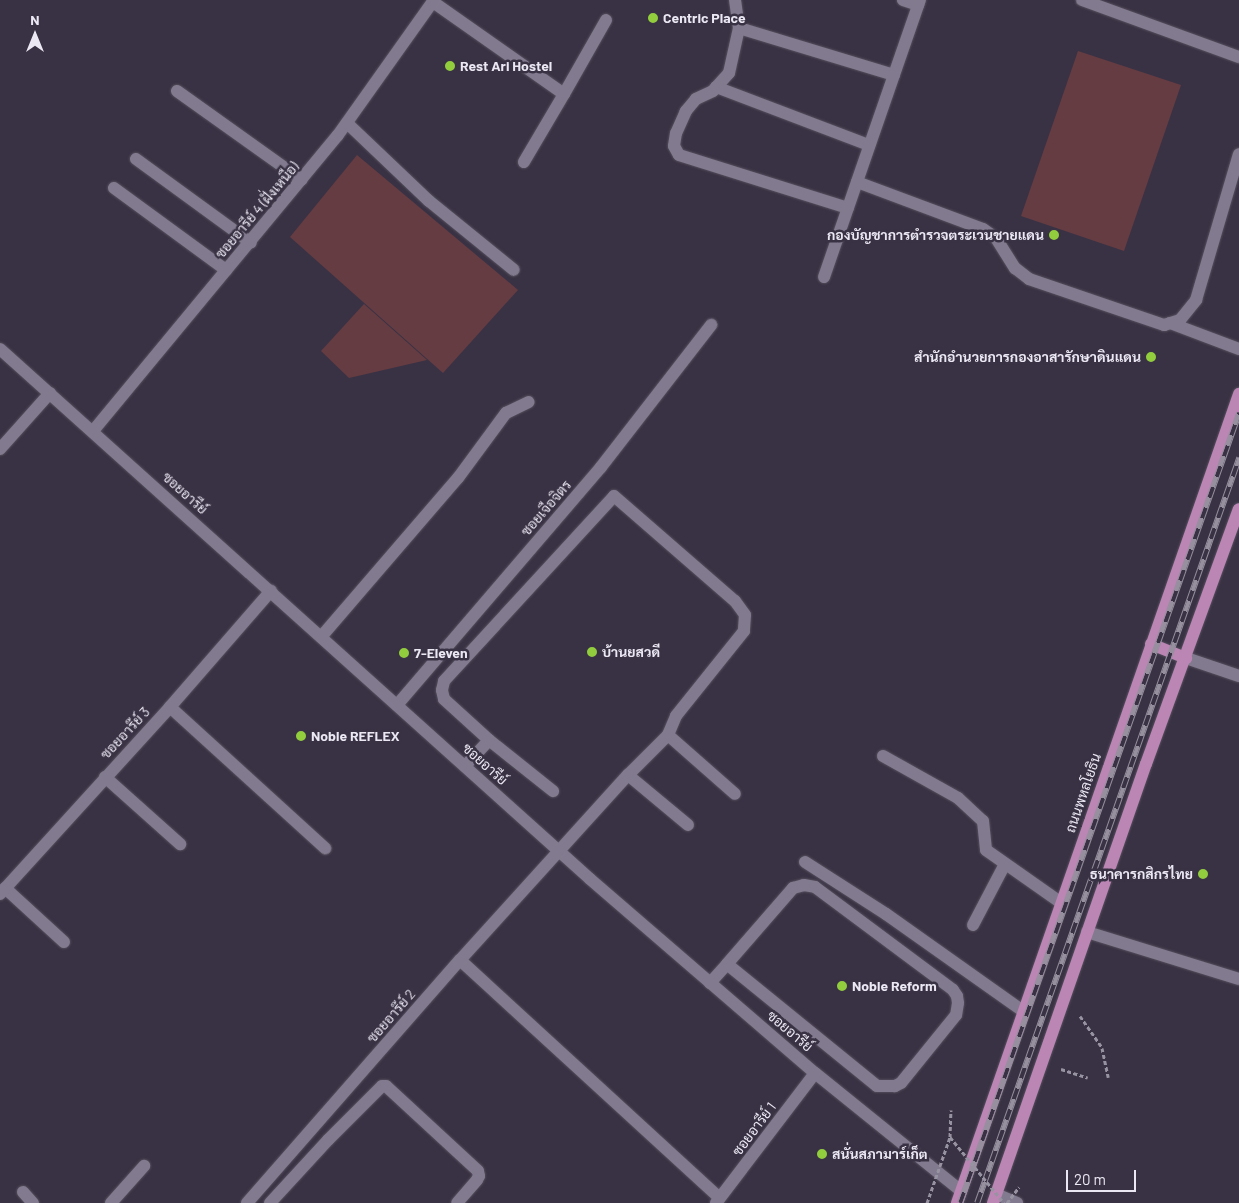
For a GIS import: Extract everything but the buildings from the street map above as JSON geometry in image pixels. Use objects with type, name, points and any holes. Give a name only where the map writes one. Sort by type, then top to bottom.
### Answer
[{"type":"main road","name":"ถนนพหลโยธิน","points":[[959,1197],[1060,902],[1239,394]]},
{"type":"main road","points":[[1000,1201],[1087,932],[1239,509]]},
{"type":"main road","points":[[1151,644],[1186,658]]},
{"type":"main road","points":[[959,1197],[968,1203]]},
{"type":"street","points":[[735,0],[739,28],[729,73],[716,88],[696,99],[686,111],[676,133],[674,146],[680,155],[848,208]]},
{"type":"street","points":[[824,277],[919,3],[903,0]]},
{"type":"street","points":[[1082,0],[1239,57]]},
{"type":"street","points":[[434,1],[564,94]]},
{"type":"street","name":"ซอยอารีย์ 4 (ฝั่งเหนือ)","points":[[93,431],[226,270],[251,244],[302,180],[347,123],[434,1]]},
{"type":"street","points":[[524,162],[606,20]]},
{"type":"street","points":[[739,28],[894,75]]},
{"type":"street","points":[[716,88],[869,145]]},
{"type":"street","points":[[177,90],[302,180]]},
{"type":"street","points":[[347,123],[429,200],[514,270]]},
{"type":"street","points":[[857,182],[983,229],[996,238],[1014,268],[1029,278],[1164,325],[1180,320],[1196,300],[1239,154]]},
{"type":"street","points":[[136,159],[251,244]]},
{"type":"street","points":[[114,188],[226,270]]},
{"type":"street","points":[[1170,323],[1239,349]]},
{"type":"street","name":"ซอยเจือจิตร","points":[[397,705],[601,467],[711,325]]},
{"type":"street","name":"ซอยอารีย์","points":[[0,349],[590,879],[959,1197]]},
{"type":"street","points":[[0,449],[50,393]]},
{"type":"street","points":[[321,636],[458,478],[506,414],[529,402]]},
{"type":"street","name":"ซอยอาร๊ย์ 2","points":[[247,1203],[315,1128],[460,960],[628,775],[668,735],[676,716],[744,631],[745,615],[735,601],[614,496],[444,681],[442,690],[444,699],[489,740]]},
{"type":"street","name":"ซอยอาร๊ย์ 3","points":[[3,891],[170,707],[271,591]]},
{"type":"street","points":[[1186,658],[1239,676]]},
{"type":"street","points":[[170,707],[325,848]]},
{"type":"street","points":[[668,735],[735,794]]},
{"type":"street","points":[[465,766],[489,740],[553,791]]},
{"type":"street","points":[[883,756],[958,798],[982,821],[986,850],[1060,902]]},
{"type":"street","points":[[628,775],[688,825]]},
{"type":"street","points":[[105,777],[180,844]]},
{"type":"street","points":[[805,862],[886,914],[1022,1011]]},
{"type":"street","points":[[973,925],[1005,864]]},
{"type":"street","points":[[710,983],[793,888],[810,885],[953,990],[957,996],[958,1009],[956,1015],[901,1084],[890,1087],[877,1086],[727,964]]},
{"type":"street","points":[[3,891],[64,942]]},
{"type":"street","points":[[1087,932],[1239,979]]},
{"type":"street","points":[[460,960],[718,1201]]},
{"type":"street","name":"ซอยอารีย์ 1","points":[[718,1201],[815,1073]]},
{"type":"street","points":[[270,1203],[378,1088],[386,1086],[478,1171],[479,1176],[477,1180],[457,1203]]},
{"type":"street","points":[[315,1128],[328,1140]]},
{"type":"street","points":[[111,1203],[144,1166]]},
{"type":"street","points":[[23,1192],[33,1203]]},
{"type":"street","points":[[1000,1201],[1017,1203]]},
{"type":"path","points":[[1080,1016],[1102,1048],[1108,1077]]},
{"type":"path","points":[[1061,1069],[1088,1078]]},
{"type":"path","points":[[927,1203],[950,1136],[951,1110]]},
{"type":"path","points":[[950,1136],[1000,1201],[1020,1187]]},
{"type":"shaded area","points":[[1078,51],[1181,85],[1124,251],[1021,216]]},
{"type":"shaded area","points":[[357,155],[518,290],[443,373],[290,237]]},
{"type":"shaded area","points":[[364,304],[427,360],[349,378],[321,351]]},
{"type":"railway","points":[[960,1203],[1239,413]]},
{"type":"railway","points":[[977,1203],[1239,458]]},
{"type":"place","name":"Centric Place","points":[[653,18]]},
{"type":"place","name":"Rest Ari Hostel","points":[[450,66]]},
{"type":"place","name":"กองบัญชาการตำรวจตระเวนชายแดน","points":[[1054,235]]},
{"type":"place","name":"สำนักอำนวยการกองอาสารักษาดินแดน","points":[[1151,357]]},
{"type":"place","name":"บ้านยสวดี","points":[[592,652]]},
{"type":"place","name":"7-Eleven","points":[[404,653]]},
{"type":"place","name":"Noble REFLEX","points":[[301,736]]},
{"type":"place","name":"ธนาคารกสิกรไทย","points":[[1203,874]]},
{"type":"place","name":"Noble Reform","points":[[842,986]]},
{"type":"place","name":"สนั่นสภามาร์เก็ต","points":[[822,1154]]}]
